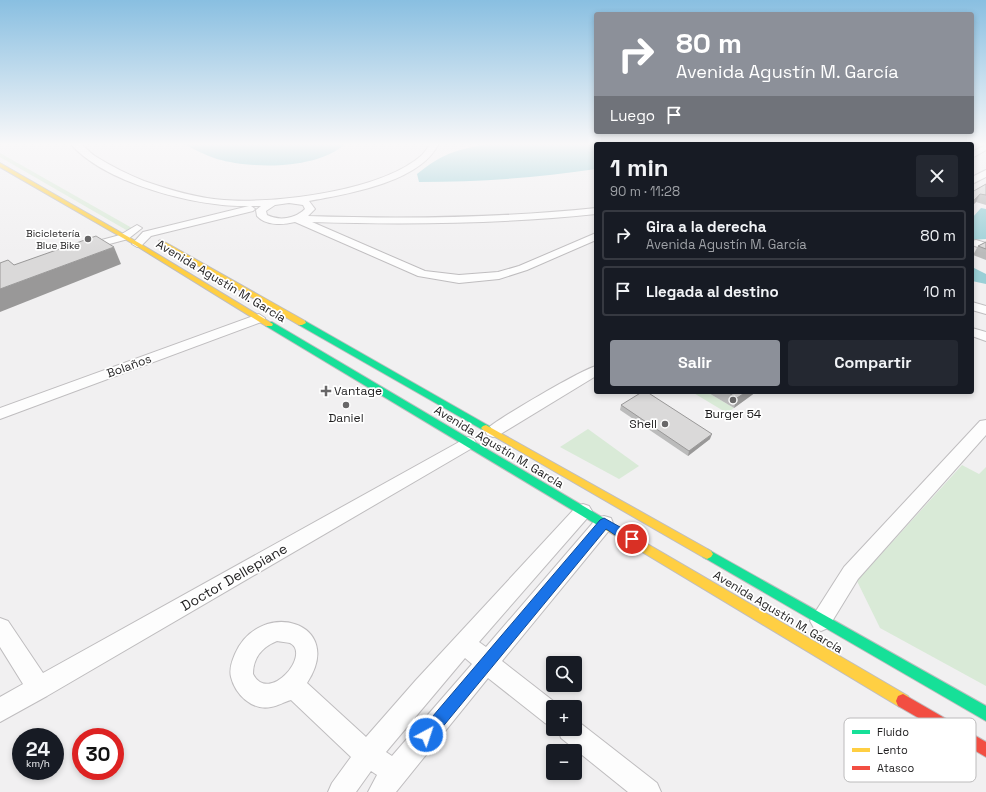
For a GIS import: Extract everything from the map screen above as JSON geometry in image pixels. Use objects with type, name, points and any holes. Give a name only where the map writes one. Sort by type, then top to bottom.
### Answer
[{"type":"main road","name":"Avenida Agustín M. García","points":[[26,180],[137,244],[468,443],[932,718]]},
{"type":"main road","name":"Avenida Agustín M. García","points":[[126,222],[493,431],[821,621],[986,714]]},
{"type":"main road","name":"Avenida Agustín M. García","points":[[976,744],[986,750]]},
{"type":"street","points":[[136,180],[178,195],[216,202],[272,203],[333,194],[381,180]]},
{"type":"street","points":[[137,244],[147,234],[231,221],[265,218],[279,221],[303,216],[310,209],[307,203],[295,200]]},
{"type":"street","points":[[265,218],[260,213],[272,203]]},
{"type":"street","points":[[159,240],[191,227],[272,203]]},
{"type":"street","points":[[296,218],[339,220],[466,221],[535,217],[594,211]]},
{"type":"street","points":[[296,218],[422,274],[459,279],[499,275],[522,268],[594,237]]},
{"type":"street","points":[[323,230],[325,224],[339,220]]},
{"type":"street","points":[[77,251],[124,237],[137,228]]},
{"type":"street","points":[[974,307],[986,310]]},
{"type":"street","name":"Bolaños","points":[[0,414],[259,318]]},
{"type":"street","points":[[974,333],[986,337]]},
{"type":"street","points":[[493,431],[509,420],[594,371]]},
{"type":"street","points":[[821,621],[851,573],[986,425]]},
{"type":"street","name":"Doctor Dellepiane","points":[[0,710],[468,443]]},
{"type":"street","points":[[341,792],[367,755],[583,510]]},
{"type":"street","points":[[381,792],[395,772],[604,523]]},
{"type":"street","points":[[0,628],[39,688]]},
{"type":"street","points":[[464,644],[546,709]]},
{"type":"street","points":[[292,685],[367,755],[395,772]]},
{"type":"street","points":[[579,736],[648,792]]},
{"type":"green space","points":[[40,180],[47,180],[132,228],[128,231]]},
{"type":"green space","points":[[695,394],[710,394],[734,408],[727,413]]},
{"type":"green space","points":[[588,429],[639,466],[619,479],[560,447]]},
{"type":"green space","points":[[962,465],[979,474],[986,467],[986,686],[880,628],[857,581]]},
{"type":"water","points":[[418,180],[486,180],[463,181],[419,182]]},
{"type":"water","points":[[981,208],[986,209],[986,239],[974,240],[974,216]]},
{"type":"water","points":[[974,268],[986,274],[986,284],[974,281]]},
{"type":"building","points":[[986,184],[986,195],[980,194],[974,200],[974,191]]},
{"type":"building","points":[[96,236],[114,247],[0,289],[0,263],[8,260],[14,265]]},
{"type":"building","points":[[986,242],[986,249],[978,246]]},
{"type":"building","name":"Shell","points":[[639,394],[650,394],[712,434],[689,451],[621,405]]},
{"type":"building","points":[[730,394],[743,394],[737,398]]},
{"type":"traffic: fast","points":[[302,323],[486,428]]},
{"type":"traffic: fast","points":[[269,324],[608,526]]},
{"type":"traffic: fast","points":[[707,554],[986,714]]},
{"type":"traffic: slow","points":[[26,180],[137,244],[269,324]]},
{"type":"traffic: slow","points":[[161,242],[302,323]]},
{"type":"traffic: slow","points":[[486,428],[707,554]]},
{"type":"traffic: slow","points":[[608,526],[903,701]]},
{"type":"traffic: jam","points":[[903,701],[932,718]]},
{"type":"traffic: jam","points":[[976,744],[986,750]]},
{"type":"place","name":"Bicicletería Blue Bike","points":[[88,239]]},
{"type":"place","name":"Vantage","points":[[326,391]]},
{"type":"place","name":"Burger 54","points":[[733,400]]},
{"type":"place","name":"Daniel","points":[[346,405]]},
{"type":"place","name":"Shell","points":[[665,424]]},
{"type":"route","points":[[426,735],[604,523],[632,539]]}]
